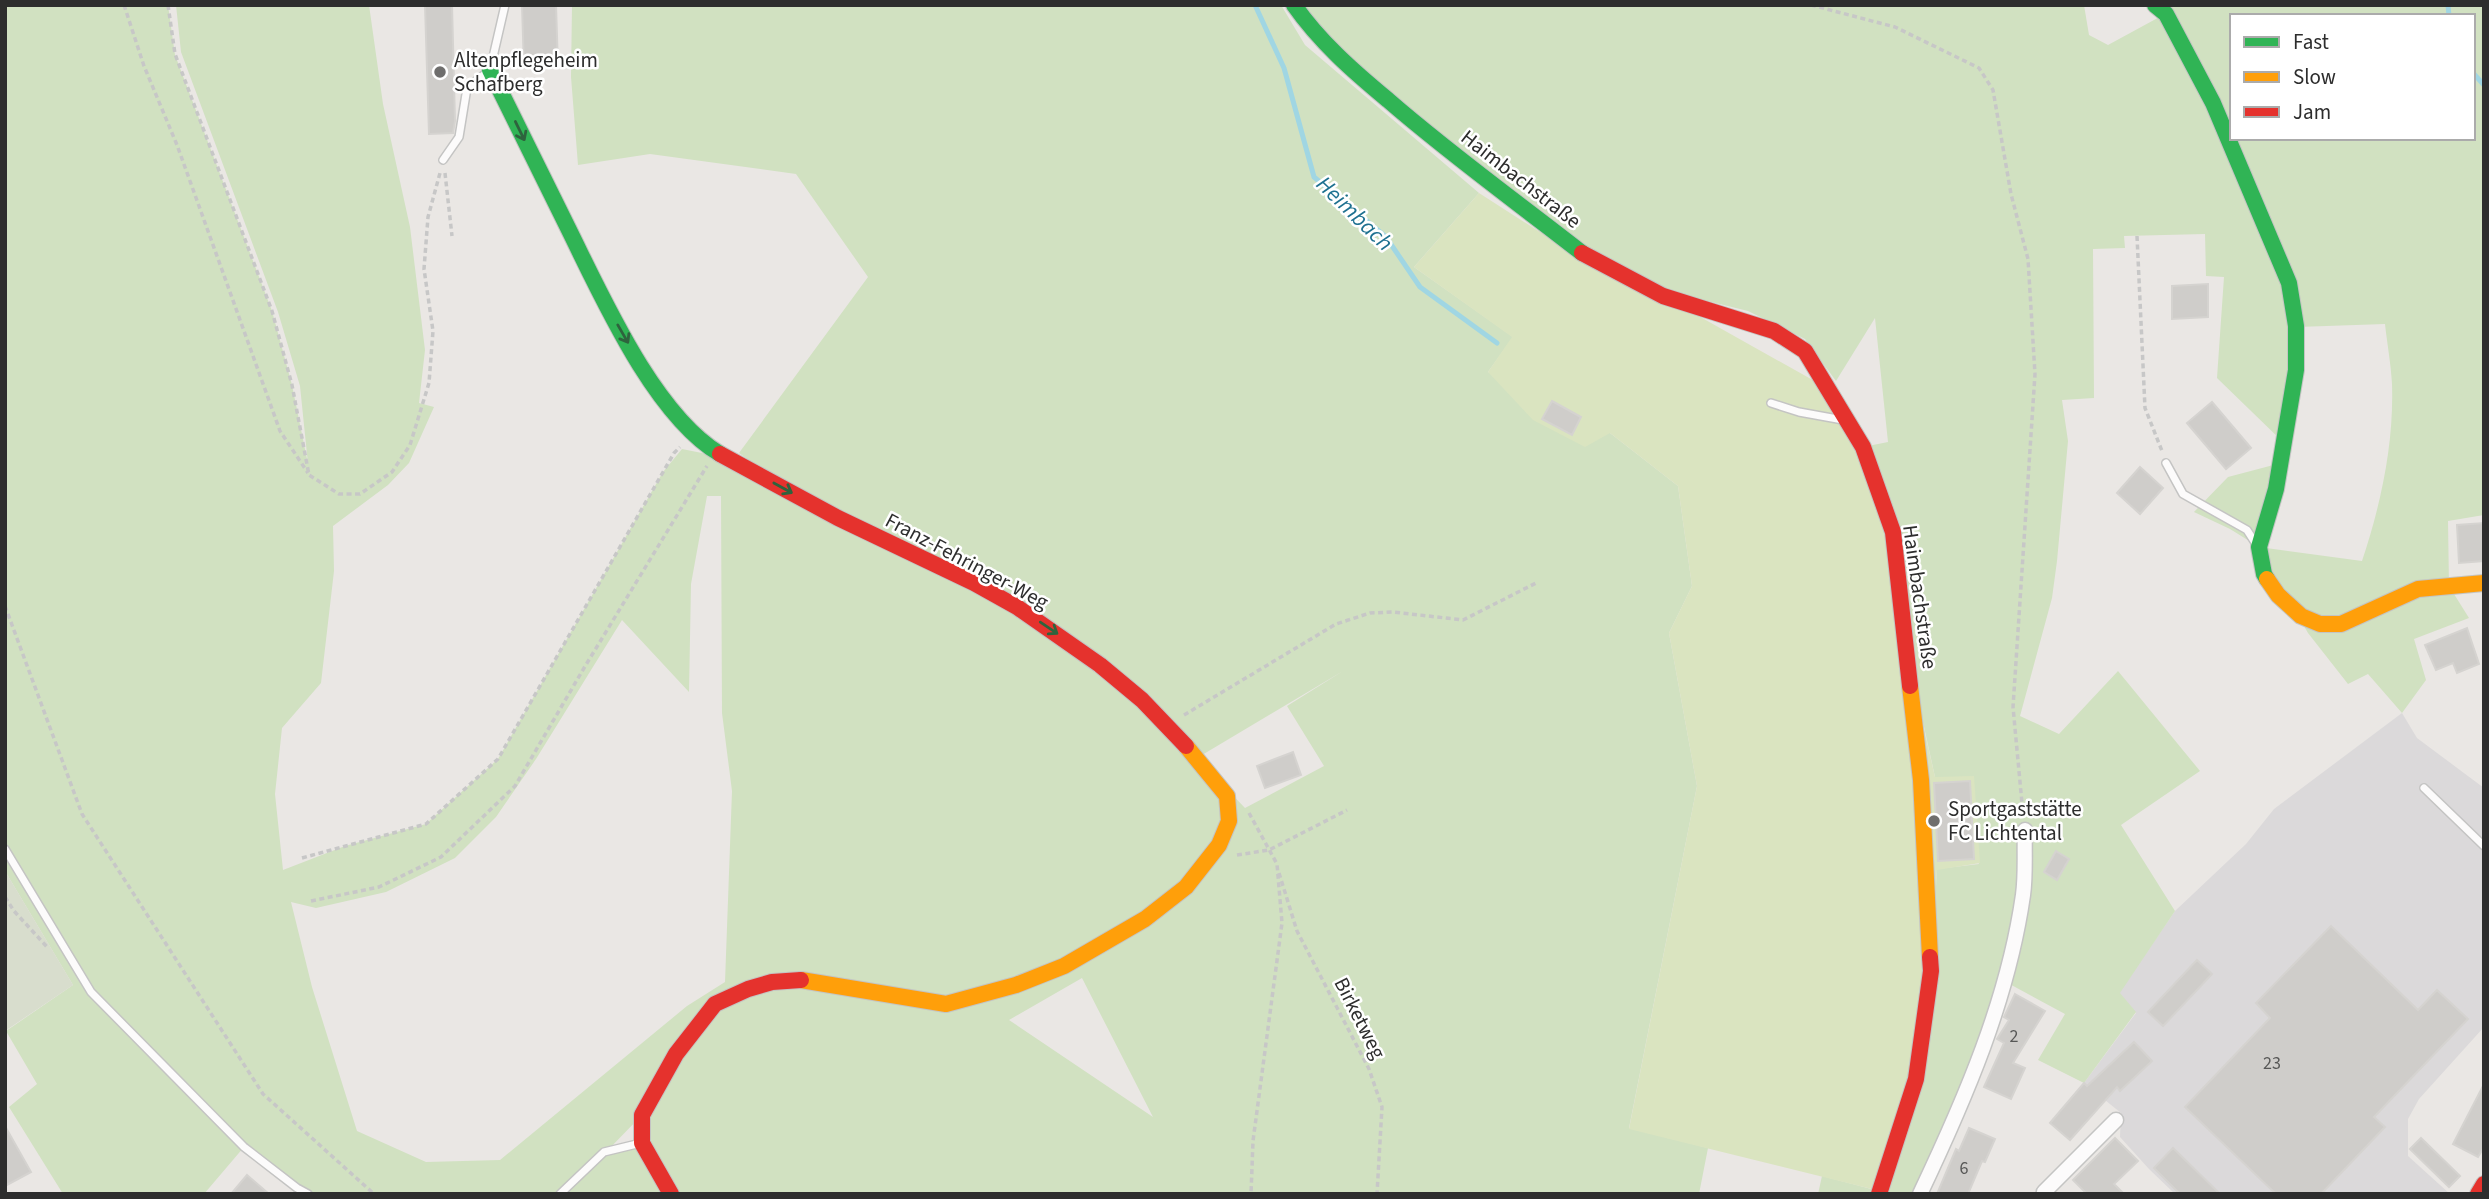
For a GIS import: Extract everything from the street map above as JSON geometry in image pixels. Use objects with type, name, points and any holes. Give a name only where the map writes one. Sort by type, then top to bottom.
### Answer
[{"type":"street","name":"Haimbachstraße","points":[[1294,5],[1340,60],[1414,123],[1586,256],[1663,296],[1774,331],[1805,351],[1863,447],[1893,532],[1921,780],[1931,971],[1916,1079],[1879,1194]]},
{"type":"street","points":[[2155,5],[2166,14],[2213,103],[2289,284],[2296,326],[2296,370],[2276,489],[2259,547],[2264,573],[2278,595],[2301,616],[2320,624],[2342,624],[2418,589],[2484,583]]},
{"type":"street","name":"Franz-Fehringer-Weg","points":[[490,70],[609,310],[647,376],[687,426],[716,452],[838,518],[974,583],[1017,607],[1100,665],[1142,699],[1227,796]]},
{"type":"street","points":[[671,1194],[642,1143],[642,1115],[676,1054],[715,1004],[748,989],[772,982],[807,980],[946,1004],[1016,985],[1064,966],[1145,919],[1186,887],[1219,845],[1228,821],[1227,796]]},
{"type":"street","points":[[1920,1194],[1962,1103],[2004,981],[2023,893],[2025,830]]},
{"type":"street","points":[[2045,1194],[2044,1192],[2116,1120]]},
{"type":"street","points":[[2478,1194],[2484,1184]]},
{"type":"lane","points":[[443,160],[459,137],[467,88],[490,70],[505,5]]},
{"type":"lane","points":[[1771,404],[1847,421]]},
{"type":"lane","points":[[2166,463],[2183,494],[2247,530],[2259,547]]},
{"type":"lane","points":[[2424,788],[2484,846]]},
{"type":"lane","points":[[5,849],[90,992],[244,1147],[308,1194]]},
{"type":"lane","points":[[560,1194],[604,1152],[642,1143]]},
{"type":"path","points":[[124,5],[144,66],[177,145],[280,431],[309,475],[339,494],[360,494],[392,472],[410,446],[429,383],[433,331],[424,269],[428,216],[443,160]]},
{"type":"path","points":[[168,5],[175,54],[272,311],[292,385],[309,475]]},
{"type":"path","points":[[1811,5],[1895,27],[1979,68],[1993,90],[1998,106],[2011,194],[2028,259],[2035,374],[2013,707],[2025,830]]},
{"type":"path","points":[[443,160],[452,236]]},
{"type":"path","points":[[2137,236],[2145,408],[2166,463]]},
{"type":"path","points":[[302,858],[426,824],[498,759],[674,453],[687,441]]},
{"type":"path","points":[[310,901],[379,887],[441,857],[515,786],[716,452]]},
{"type":"path","points":[[1167,725],[1336,624],[1370,613],[1393,612],[1463,620],[1538,582]]},
{"type":"path","points":[[5,606],[82,814],[263,1094],[374,1194]]},
{"type":"path","points":[[1227,796],[1245,808],[1277,864],[1282,923],[1253,1141],[1251,1194]]},
{"type":"path","points":[[1209,858],[1269,850],[1347,810]]},
{"type":"path","name":"Birketweg","points":[[1277,864],[1297,931],[1369,1069],[1382,1107],[1377,1194]]},
{"type":"shaded area","points":[[2402,713],[2417,738],[2484,788],[2484,1027],[2419,1099],[2408,1119],[2408,1156],[2450,1194],[2175,1194],[2120,1137],[2121,1113],[2084,1083],[2136,1013],[2119,993],[2175,911],[2246,844],[2274,809]]},
{"type":"green space","points":[[5,5],[168,5],[175,55],[272,311],[292,385],[308,464],[300,386],[278,312],[181,52],[176,5],[369,5],[383,104],[410,227],[425,350],[419,403],[434,407],[409,463],[388,485],[333,526],[334,571],[321,683],[282,728],[275,794],[283,870],[345,846],[426,824],[498,759],[663,472],[682,449],[702,453],[1050,618],[774,478],[739,453],[868,277],[796,174],[650,154],[578,165],[571,77],[572,5],[1281,5],[1305,45],[1479,193],[1414,267],[1513,337],[1488,372],[1610,433],[1678,486],[1692,586],[1669,633],[1697,786],[1629,1128],[1708,1148],[1699,1194],[308,1194],[244,1147],[204,1194],[63,1194],[9,1107],[37,1084],[6,1031],[73,985],[5,871]],"holes":[[[707,496],[721,496],[722,713],[732,791],[725,982],[687,1006],[500,1160],[426,1162],[357,1131],[312,987],[291,902],[316,908],[386,892],[455,858],[496,817],[536,759],[622,620],[689,692],[691,584]],[[1343,671],[1287,706],[1324,766],[1245,808],[1197,758]],[[1082,978],[1153,1117],[1009,1020]],[[642,1115],[642,1143],[606,1152]]]},
{"type":"green space","points":[[1300,5],[2084,5],[2089,35],[2108,45],[2165,14],[2157,5],[2484,5],[2484,515],[2448,521],[2449,586],[2469,618],[2414,639],[2426,680],[2402,713],[2368,674],[2348,684],[2308,633],[2259,547],[2362,561],[2380,496],[2391,429],[2392,384],[2385,324],[2297,327],[2284,443],[2217,378],[2224,277],[2206,276],[2205,234],[2124,236],[2125,248],[2093,249],[2094,398],[2062,400],[2068,441],[2057,561],[2052,598],[2020,716],[2059,734],[2118,671],[2200,771],[2121,825],[2175,911],[2120,993],[2136,1012],[2084,1083],[2038,1060],[2065,1014],[2004,981],[2008,936],[1980,1035],[1916,1194],[1818,1194],[1822,1176],[1879,1191],[1931,969],[1937,869],[1979,864],[1935,777],[1863,447],[1888,442],[1875,318],[1836,381],[1805,339],[1748,311],[1651,287],[1583,249],[1419,127]]},
{"type":"green space","points":[[1479,193],[1596,268],[1695,314],[1827,388],[1893,532],[1917,698],[1935,777],[1974,776],[1980,863],[1937,870],[1931,969],[1880,1191],[1629,1129],[1697,786],[1669,633],[1692,586],[1678,486],[1610,433],[1585,447],[1533,420],[1488,372],[1512,337],[1414,267]]},
{"type":"green space","points":[[2281,463],[2259,547],[2194,512],[2228,477]]},
{"type":"green space","points":[[5,871],[73,985],[5,1031]]},
{"type":"building","name":"Altenpflegeheim Schafberg","points":[[425,5],[452,5],[453,133],[429,134]]},
{"type":"building","points":[[522,5],[556,5],[558,67],[524,68]]},
{"type":"building","points":[[2208,284],[2208,317],[2172,319],[2172,286]]},
{"type":"building","points":[[1552,401],[1581,417],[1572,435],[1542,419]]},
{"type":"building","points":[[2212,402],[2251,448],[2226,469],[2187,423]]},
{"type":"building","points":[[2140,467],[2163,488],[2140,514],[2117,493]]},
{"type":"building","points":[[2484,523],[2484,561],[2459,563],[2457,525]]},
{"type":"building","points":[[2467,628],[2479,664],[2457,673],[2453,663],[2436,670],[2425,645]]},
{"type":"building","points":[[1293,752],[1301,775],[1265,788],[1257,766]]},
{"type":"building","points":[[1970,781],[1974,859],[1938,861],[1934,783]]},
{"type":"building","points":[[2056,851],[2069,859],[2057,880],[2044,872]]},
{"type":"building","points":[[2331,926],[2418,1010],[2437,990],[2468,1019],[2374,1117],[2385,1127],[2321,1194],[2276,1194],[2185,1107],[2270,1018],[2256,1003]]},
{"type":"building","points":[[2197,960],[2212,974],[2163,1026],[2148,1012]]},
{"type":"building","points":[[2015,994],[2045,1011],[2013,1063],[2025,1068],[2011,1099],[1984,1087],[2004,1043],[1997,1039],[2009,1020],[2004,1017]]},
{"type":"building","points":[[2134,1042],[2152,1061],[2120,1091],[2117,1087],[2070,1140],[2050,1123],[2084,1083],[2087,1086]]},
{"type":"building","points":[[2484,1084],[2484,1147],[2478,1157],[2453,1144]]},
{"type":"building","points":[[5,1126],[31,1172],[5,1186]]},
{"type":"building","points":[[1969,1128],[1995,1139],[1985,1162],[1982,1161],[1968,1194],[1937,1194],[1956,1149],[1959,1151]]},
{"type":"building","points":[[2115,1138],[2138,1161],[2114,1184],[2124,1194],[2087,1194],[2073,1180]]},
{"type":"building","points":[[2421,1138],[2460,1176],[2449,1187],[2410,1149]]},
{"type":"building","points":[[2173,1148],[2220,1194],[2180,1194],[2154,1168]]},
{"type":"building","points":[[247,1175],[269,1194],[231,1194]]},
{"type":"waterway","name":"Heimbach","points":[[1255,5],[1284,68],[1314,177],[1386,237],[1420,287],[1497,343]]},
{"type":"waterway","points":[[2448,5],[2449,14]]},
{"type":"waterway","points":[[2475,75],[2484,85]]},
{"type":"traffic: fast","points":[[1294,5],[1326,44],[1362,78],[1435,140],[1582,253]]},
{"type":"traffic: fast","points":[[2155,5],[2166,14],[2213,103],[2289,283],[2296,326],[2296,370],[2276,489],[2259,547],[2267,579]]},
{"type":"traffic: fast","points":[[490,70],[599,291],[634,355],[674,413],[696,436],[720,454]]},
{"type":"traffic: slow","points":[[2267,579],[2278,595],[2301,616],[2320,624],[2341,624],[2418,589],[2484,583]]},
{"type":"traffic: slow","points":[[1910,686],[1921,780],[1930,957]]},
{"type":"traffic: slow","points":[[801,980],[946,1004],[1016,985],[1064,966],[1145,919],[1186,887],[1219,845],[1229,821],[1227,796],[1186,746]]},
{"type":"traffic: jam","points":[[1582,253],[1663,296],[1774,331],[1805,351],[1863,447],[1893,532],[1910,686]]},
{"type":"traffic: jam","points":[[720,454],[838,518],[974,583],[1017,607],[1100,665],[1142,700],[1186,746]]},
{"type":"traffic: jam","points":[[1879,1194],[1916,1079],[1931,971],[1930,957]]},
{"type":"traffic: jam","points":[[671,1194],[642,1143],[642,1115],[676,1054],[715,1004],[748,989],[772,982],[801,980]]},
{"type":"traffic: jam","points":[[2478,1194],[2484,1184]]},
{"type":"place","name":"Altenpflegeheim Schafberg","points":[[440,72]]},
{"type":"place","name":"Sportgaststätte FC Lichtental","points":[[1934,821]]}]
